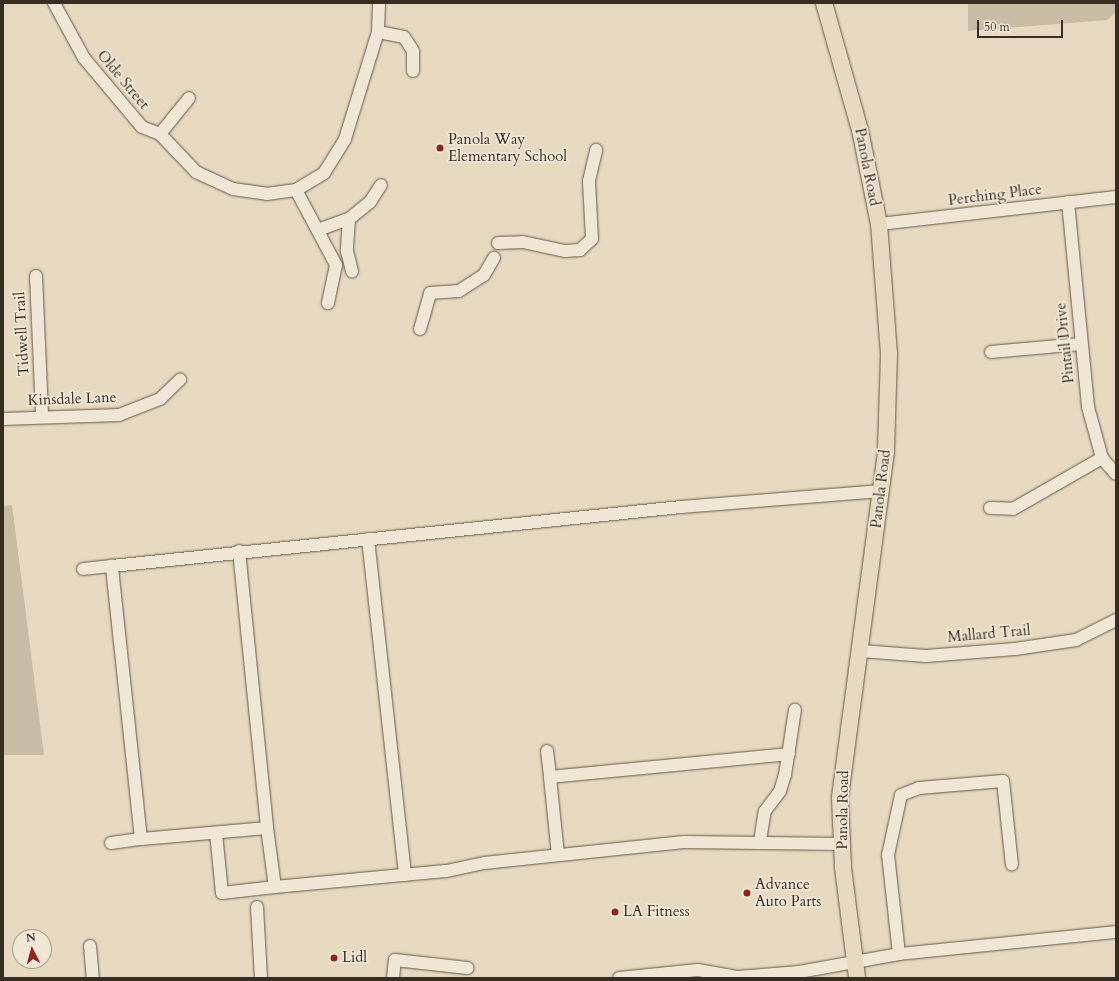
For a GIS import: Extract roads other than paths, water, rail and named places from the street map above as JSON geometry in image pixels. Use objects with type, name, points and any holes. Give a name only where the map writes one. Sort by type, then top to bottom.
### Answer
[{"type":"main road","name":"Panola Road","points":[[824,3],[860,130],[879,224],[889,354],[881,491],[844,759],[842,844],[853,962],[857,978]]},
{"type":"street","points":[[328,303],[336,265],[296,190],[324,173],[345,140],[378,32],[379,3]]},
{"type":"street","name":"Olde Street","points":[[56,4],[84,58],[123,108],[142,127],[160,134],[196,172],[233,189],[248,192],[267,194],[296,190]]},
{"type":"street","points":[[378,32],[404,37],[413,51],[413,71]]},
{"type":"street","points":[[160,134],[189,98]]},
{"type":"street","points":[[498,243],[524,242],[565,251],[580,250],[592,239],[589,181],[596,150]]},
{"type":"street","points":[[318,230],[349,219],[370,202],[380,185]]},
{"type":"street","name":"Perching Place","points":[[879,224],[1116,197]]},
{"type":"street","name":"Pintail Drive","points":[[1068,202],[1088,407],[1102,458],[1116,474]]},
{"type":"street","points":[[349,219],[347,251],[352,271]]},
{"type":"street","points":[[420,330],[430,293],[459,291],[484,275],[494,258]]},
{"type":"street","name":"Tidwell Trail","points":[[36,276],[42,415]]},
{"type":"street","points":[[991,352],[1081,344]]},
{"type":"street","name":"Kinsdale Lane","points":[[3,419],[42,415],[119,415],[160,400],[180,380]]},
{"type":"street","points":[[990,508],[1013,509],[1102,458]]},
{"type":"street","points":[[83,570],[240,551],[681,507],[881,491]]},
{"type":"street","points":[[368,539],[405,875]]},
{"type":"street","points":[[240,551],[267,828],[275,886]]},
{"type":"street","points":[[112,566],[141,839]]},
{"type":"street","name":"Mallard Trail","points":[[860,651],[926,656],[1015,649],[1076,640],[1116,620]]},
{"type":"street","points":[[760,841],[765,811],[780,791],[789,754],[795,710]]},
{"type":"street","points":[[547,751],[558,855]]},
{"type":"street","points":[[550,777],[789,754]]},
{"type":"street","points":[[899,954],[888,855],[901,795],[919,788],[1003,781],[1012,865]]},
{"type":"street","points":[[110,843],[267,828]]},
{"type":"street","points":[[216,833],[222,893],[275,886],[405,875],[558,855],[684,842],[760,841],[842,844]]},
{"type":"street","points":[[257,907],[261,978]]},
{"type":"street","points":[[619,978],[698,970],[738,977],[768,975],[899,954],[1116,932]]},
{"type":"street","points":[[90,946],[93,978]]},
{"type":"street","points":[[393,978],[395,960],[468,968]]},
{"type":"place","name":"Panola Way Elementary School","points":[[440,148]]},
{"type":"place","name":"Advance Auto Parts","points":[[747,893]]},
{"type":"place","name":"LA Fitness","points":[[615,912]]},
{"type":"place","name":"Lidl","points":[[334,958]]}]
